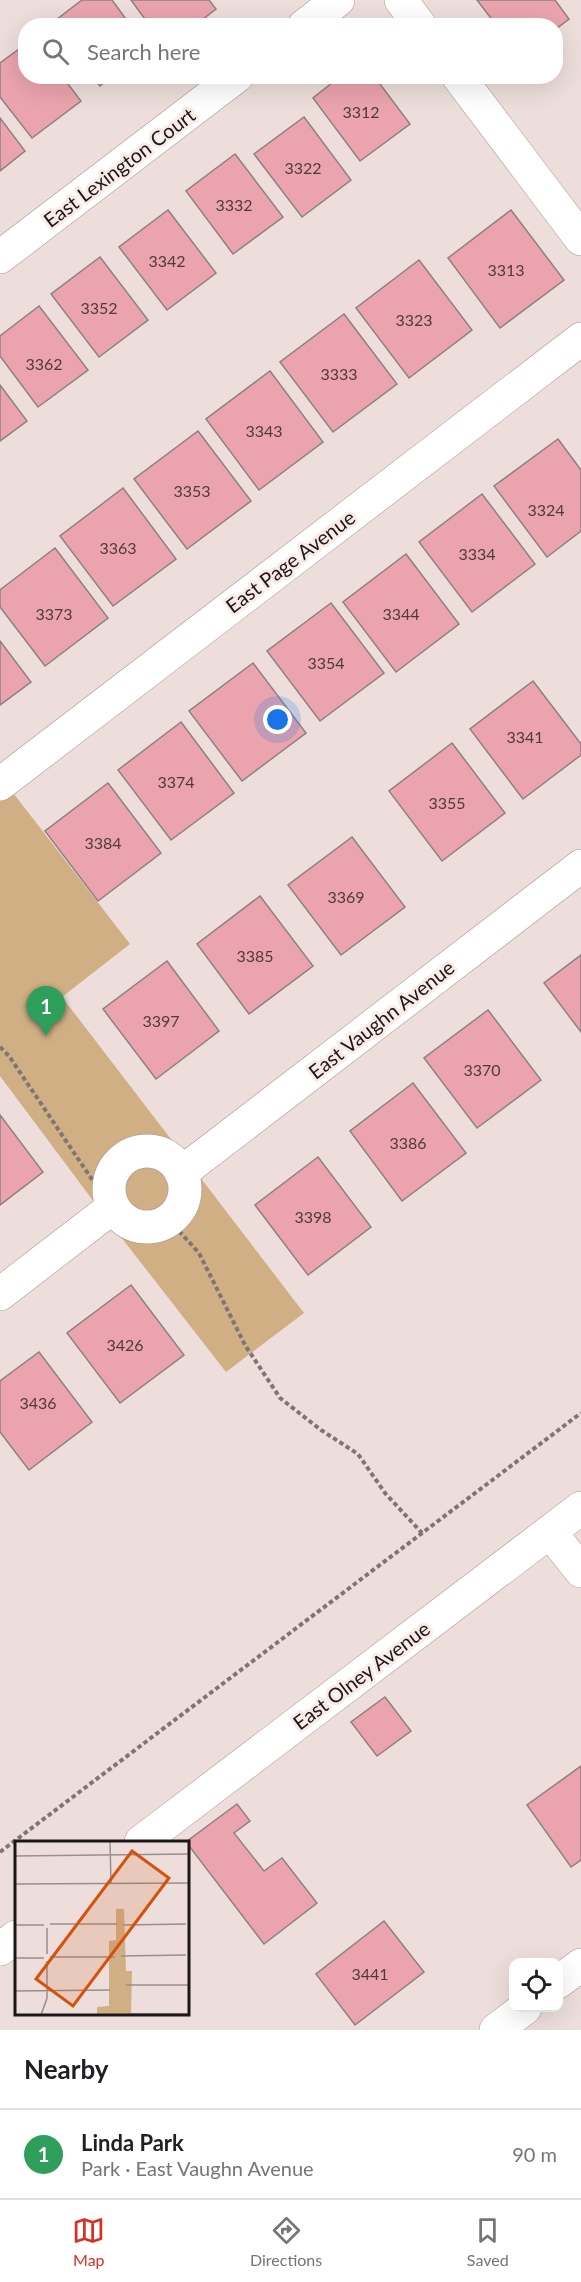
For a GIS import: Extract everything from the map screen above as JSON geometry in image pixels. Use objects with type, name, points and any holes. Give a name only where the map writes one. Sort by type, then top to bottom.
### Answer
[{"type":"street","points":[[314,18],[338,0]]},
{"type":"street","points":[[401,0],[414,18]]},
{"type":"street","name":"East Lexington Court","points":[[0,257],[227,84]]},
{"type":"street","points":[[464,84],[581,239]]},
{"type":"street","name":"East Page Avenue","points":[[0,784],[581,339]]},
{"type":"street","name":"East Vaughn Avenue","points":[[181,1173],[581,866]]},
{"type":"street","points":[[150,1151],[164,1155],[172,1160],[181,1173],[185,1190],[183,1199],[177,1212],[158,1226],[139,1227],[125,1221],[110,1198],[111,1174],[127,1156],[136,1152],[150,1151]]},
{"type":"street","points":[[0,1294],[110,1198]]},
{"type":"street","name":"East Olney Avenue","points":[[142,1841],[581,1509]]},
{"type":"street","points":[[550,1532],[581,1571]]},
{"type":"street","points":[[0,1949],[15,1938]]},
{"type":"street","points":[[563,1978],[581,1965]]},
{"type":"street","points":[[496,2030],[519,2012]]},
{"type":"path","points":[[0,1047],[9,1056],[97,1187],[110,1198]]},
{"type":"path","points":[[169,1220],[199,1253],[245,1345],[280,1398],[357,1454],[386,1493],[422,1533]]},
{"type":"path","points":[[0,1852],[581,1413]]},
{"type":"shaded area","points":[[0,776],[130,944],[62,997],[304,1313],[226,1372],[103,1214],[0,1076]]},
{"type":"building","points":[[82,0],[112,0],[125,18],[59,18]]},
{"type":"building","points":[[131,0],[209,0],[216,9],[204,18],[144,18]]},
{"type":"building","points":[[477,0],[555,0],[569,19],[563,24],[563,18],[491,18]]},
{"type":"building","points":[[18,50],[18,84],[68,84],[81,101],[32,138],[0,97],[0,63]]},
{"type":"building","points":[[331,84],[380,84],[410,124],[360,161],[313,98]]},
{"type":"building","points":[[304,117],[351,180],[302,217],[254,154]]},
{"type":"building","points":[[0,118],[25,151],[0,171]]},
{"type":"building","points":[[235,154],[283,217],[233,254],[186,191]]},
{"type":"building","points":[[168,210],[216,273],[167,310],[119,247]]},
{"type":"building","points":[[511,210],[564,280],[500,328],[448,258]]},
{"type":"building","points":[[100,257],[148,320],[99,357],[51,294]]},
{"type":"building","points":[[419,260],[472,330],[409,378],[356,308]]},
{"type":"building","points":[[39,306],[88,370],[38,407],[0,356],[0,336]]},
{"type":"building","points":[[344,314],[397,384],[333,432],[280,362]]},
{"type":"building","points":[[270,371],[323,442],[259,490],[206,419]]},
{"type":"building","points":[[0,385],[27,421],[0,441]]},
{"type":"building","points":[[198,431],[251,501],[187,549],[134,479]]},
{"type":"building","points":[[558,439],[581,470],[581,531],[547,557],[494,486]]},
{"type":"building","points":[[123,488],[176,559],[113,606],[60,536]]},
{"type":"building","points":[[482,494],[535,564],[472,612],[419,542]]},
{"type":"building","points":[[55,548],[108,618],[45,666],[0,607],[0,590]]},
{"type":"building","points":[[406,554],[459,624],[396,672],[343,602]]},
{"type":"building","points":[[331,603],[384,673],[320,721],[267,651]]},
{"type":"building","points":[[0,641],[31,682],[0,705]]},
{"type":"building","points":[[253,663],[306,733],[242,781],[189,711]]},
{"type":"building","points":[[533,681],[581,744],[581,755],[523,799],[470,729]]},
{"type":"building","points":[[181,722],[234,793],[171,840],[118,770]]},
{"type":"building","points":[[452,743],[505,813],[442,861],[389,791]]},
{"type":"building","points":[[108,783],[161,853],[98,901],[45,831]]},
{"type":"building","points":[[352,837],[405,907],[341,955],[288,885]]},
{"type":"building","points":[[260,896],[313,966],[249,1014],[197,944]]},
{"type":"building","points":[[581,955],[581,1032],[544,983]]},
{"type":"building","points":[[167,961],[219,1031],[156,1079],[103,1009]]},
{"type":"building","points":[[488,1010],[541,1080],[477,1128],[424,1058]]},
{"type":"building","points":[[413,1083],[466,1153],[402,1201],[350,1131]]},
{"type":"building","points":[[0,1115],[43,1172],[0,1205]]},
{"type":"building","points":[[318,1157],[371,1227],[308,1275],[255,1205]]},
{"type":"building","points":[[131,1285],[184,1355],[120,1403],[67,1333]]},
{"type":"building","points":[[39,1352],[92,1422],[29,1470],[0,1432],[0,1381]]},
{"type":"building","points":[[385,1697],[411,1731],[377,1756],[351,1722]]},
{"type":"building","points":[[581,1766],[581,1860],[571,1867],[527,1805]]},
{"type":"building","points":[[237,1804],[250,1821],[234,1833],[264,1871],[282,1858],[317,1903],[264,1944],[187,1841]]},
{"type":"building","points":[[384,1921],[424,1972],[355,2025],[316,1974]]},
{"type":"place","name":"Linda Park","points":[[46,1036]]}]
